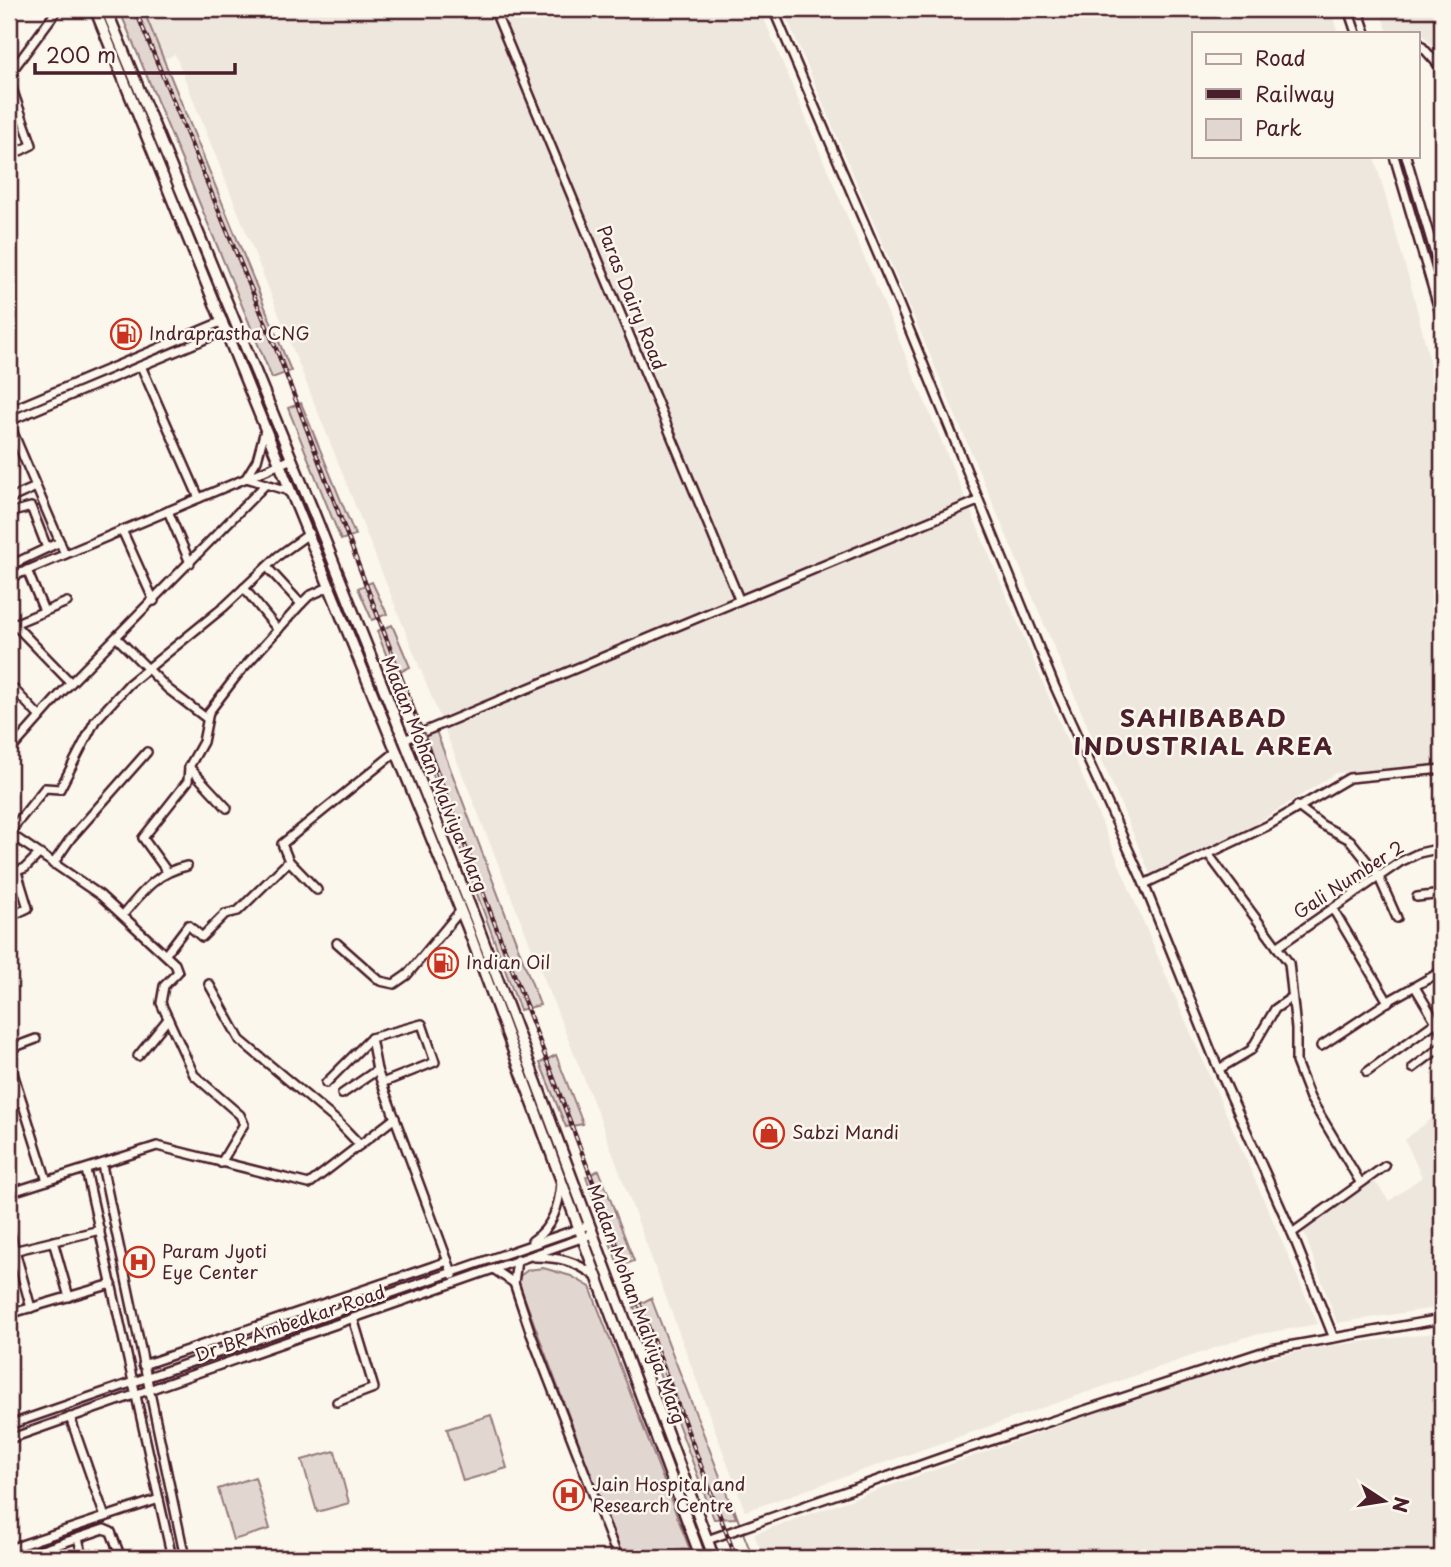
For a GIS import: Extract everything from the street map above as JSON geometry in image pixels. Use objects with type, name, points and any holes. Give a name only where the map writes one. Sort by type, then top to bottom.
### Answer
[{"type":"main road","name":"Madan Mohan Malviya Marg","points":[[95,9],[282,463],[461,911],[701,1558]]},
{"type":"main road","name":"Madan Mohan Malviya Marg","points":[[106,9],[292,459],[476,921],[714,1558]]},
{"type":"street","points":[[9,145],[20,151],[32,145],[9,77],[58,9]]},
{"type":"street","name":"Paras Dairy Road","points":[[494,9],[739,599]]},
{"type":"street","points":[[773,9],[899,304],[1055,687],[1144,884],[1219,1069],[1292,1233],[1332,1336]]},
{"type":"street","points":[[1348,9],[1356,32]]},
{"type":"street","points":[[1358,9],[1366,32]]},
{"type":"street","points":[[1420,44],[1441,67]]},
{"type":"street","points":[[1395,158],[1442,316]]},
{"type":"street","points":[[1407,158],[1442,278]]},
{"type":"street","points":[[65,554],[9,422],[141,366],[225,326]]},
{"type":"street","points":[[9,411],[110,368],[225,326]]},
{"type":"street","points":[[141,366],[199,498]]},
{"type":"street","points":[[110,368],[114,377]]},
{"type":"street","points":[[246,478],[260,452],[265,423]]},
{"type":"street","points":[[9,578],[292,459]]},
{"type":"street","points":[[246,478],[286,490],[296,499]]},
{"type":"street","points":[[9,752],[71,683],[266,484]]},
{"type":"street","points":[[9,499],[36,487]]},
{"type":"street","points":[[404,740],[978,502]]},
{"type":"street","points":[[9,513],[31,507],[47,548]]},
{"type":"street","points":[[167,511],[190,563]]},
{"type":"street","points":[[122,530],[154,601]]},
{"type":"street","points":[[221,1163],[244,1129],[243,1119],[194,1075],[161,1003],[162,991],[178,969],[166,954],[84,883],[38,855],[9,833],[45,788],[60,789],[95,721],[146,668],[310,533]]},
{"type":"street","points":[[9,565],[60,542]]},
{"type":"street","points":[[267,567],[301,604]]},
{"type":"street","points":[[27,570],[44,611]]},
{"type":"street","points":[[166,870],[143,838],[188,781],[189,767],[203,742],[206,718],[238,674],[301,604],[309,596],[331,586]]},
{"type":"street","points":[[244,588],[278,630]]},
{"type":"street","points":[[67,602],[12,625],[71,683]]},
{"type":"street","points":[[117,638],[146,668],[206,718]]},
{"type":"street","points":[[9,684],[40,716]]},
{"type":"street","points":[[317,890],[289,861],[282,848],[286,839],[397,751]]},
{"type":"street","points":[[53,864],[71,838],[147,752]]},
{"type":"street","points":[[189,767],[227,808]]},
{"type":"street","points":[[1144,884],[1267,826],[1297,806],[1358,775],[1442,769]]},
{"type":"street","points":[[1297,806],[1322,825],[1350,839],[1378,875],[1397,918]]},
{"type":"street","name":"Gali Number 2","points":[[1277,947],[1378,875],[1409,857],[1442,848]]},
{"type":"street","points":[[9,917],[28,908],[13,873],[38,855]]},
{"type":"street","points":[[1209,855],[1291,970],[1296,1062],[1310,1098],[1360,1182]]},
{"type":"street","points":[[166,954],[188,925],[202,937],[225,914],[238,911],[289,861]]},
{"type":"street","points":[[123,915],[142,891],[166,870],[187,866]]},
{"type":"street","points":[[1418,897],[1442,894]]},
{"type":"street","points":[[1333,909],[1388,1002]]},
{"type":"street","points":[[337,943],[380,981],[394,984],[407,975],[461,911]]},
{"type":"street","points":[[1321,1046],[1388,1002],[1442,971]]},
{"type":"street","points":[[209,984],[240,1040],[338,1122],[360,1145]]},
{"type":"street","points":[[1415,987],[1442,1032]]},
{"type":"street","points":[[1219,1069],[1251,1050],[1275,1009],[1292,997]]},
{"type":"street","points":[[138,1056],[168,1018]]},
{"type":"street","points":[[1367,1072],[1436,1022]]},
{"type":"street","points":[[326,1083],[371,1038],[421,1023],[436,1060],[425,1069],[382,1083]]},
{"type":"street","points":[[371,1038],[377,1070],[456,1283]]},
{"type":"street","points":[[9,1049],[36,1040]]},
{"type":"street","points":[[1413,1068],[1442,1046]]},
{"type":"street","points":[[9,1060],[47,1181]]},
{"type":"street","points":[[341,1094],[377,1070]]},
{"type":"street","points":[[9,1106],[22,1102]]},
{"type":"street","points":[[9,1193],[157,1146],[309,1184],[395,1118]]},
{"type":"street","points":[[102,1165],[185,1558]]},
{"type":"street","points":[[1292,1233],[1385,1166]]},
{"type":"street","points":[[86,1170],[172,1558]]},
{"type":"street","points":[[523,1248],[549,1226],[558,1206],[561,1183]]},
{"type":"street","points":[[9,1229],[12,1251],[31,1308]]},
{"type":"street","points":[[579,1233],[591,1229]]},
{"type":"street","points":[[12,1251],[100,1230]]},
{"type":"street","name":"Dr BR Ambedkar Road","points":[[9,1425],[523,1248],[579,1233]]},
{"type":"street","name":"Dr BR Ambedkar Road","points":[[9,1439],[495,1270],[579,1233]]},
{"type":"street","points":[[54,1241],[69,1297]]},
{"type":"street","points":[[525,1258],[561,1258],[582,1265],[595,1276]]},
{"type":"street","points":[[517,1260],[514,1283],[618,1558]]},
{"type":"street","points":[[143,1365],[448,1261]]},
{"type":"street","points":[[495,1270],[514,1283]]},
{"type":"street","points":[[9,1314],[112,1284]]},
{"type":"street","points":[[301,1311],[310,1333]]},
{"type":"street","points":[[337,1402],[374,1388],[353,1318]]},
{"type":"street","points":[[707,1539],[1192,1373],[1270,1349],[1332,1336],[1442,1319]]},
{"type":"street","points":[[70,1418],[105,1517]]},
{"type":"street","points":[[157,1489],[169,1485]]},
{"type":"street","points":[[9,1549],[159,1499]]},
{"type":"street","points":[[36,1558],[39,1551],[108,1530],[119,1555],[102,1558]]},
{"type":"street","points":[[78,1538],[83,1558]]},
{"type":"shaded area","points":[[123,9],[760,9],[1169,983],[1318,1324],[1249,1336],[745,1511],[600,1119],[175,54],[148,68]]},
{"type":"shaded area","points":[[783,9],[1330,9],[1338,32],[1192,32],[1192,158],[1375,158],[1414,297],[1442,411],[1442,763],[1336,773],[1257,823],[1151,876]]},
{"type":"shaded area","points":[[1379,9],[1442,9],[1442,58],[1422,33],[1387,30]]},
{"type":"shaded area","points":[[1442,1110],[1442,1307],[1337,1323],[1303,1230],[1373,1179],[1389,1201],[1422,1177],[1405,1140]]},
{"type":"shaded area","points":[[1442,1332],[1442,1558],[764,1558],[754,1534],[1224,1367],[1321,1347]]},
{"type":"green space","points":[[119,9],[143,9],[291,371],[272,378]]},
{"type":"green space","points":[[301,403],[355,535],[341,540],[288,408]]},
{"type":"green space","points":[[372,582],[387,614],[372,620],[358,588]]},
{"type":"green space","points":[[392,625],[410,667],[394,675],[377,631]]},
{"type":"green space","points":[[436,731],[540,1005],[520,1010],[419,737]]},
{"type":"green space","points":[[556,1055],[583,1124],[566,1127],[540,1063]]},
{"type":"green space","points":[[599,1170],[634,1261],[619,1267],[586,1177]]},
{"type":"green space","points":[[543,1268],[571,1276],[590,1287],[693,1558],[622,1558],[517,1278],[528,1270]]},
{"type":"green space","points":[[651,1298],[736,1518],[714,1519],[634,1307]]},
{"type":"green space","points":[[491,1415],[507,1468],[463,1481],[447,1429]]},
{"type":"green space","points":[[335,1451],[349,1503],[317,1512],[302,1460]]},
{"type":"green space","points":[[255,1477],[270,1529],[233,1540],[218,1489]]},
{"type":"waterway","points":[[732,1503],[740,1525]]},
{"type":"waterway","points":[[742,1530],[753,1558]]},
{"type":"railway","points":[[135,9],[279,356],[736,1558]]},
{"type":"place","name":"Indraprastha CNG","points":[[126,334]]},
{"type":"place","name":"Indian Oil","points":[[443,963]]},
{"type":"place","name":"Sabzi Mandi","points":[[769,1133]]},
{"type":"place","name":"Param Jyoti Eye Center","points":[[139,1262]]},
{"type":"place","name":"Jain Hospital and Research Centre","points":[[569,1495]]},
{"type":"district","name":"SAHIBABAD INDUSTRIAL AREA","points":[[1204,733]]}]
